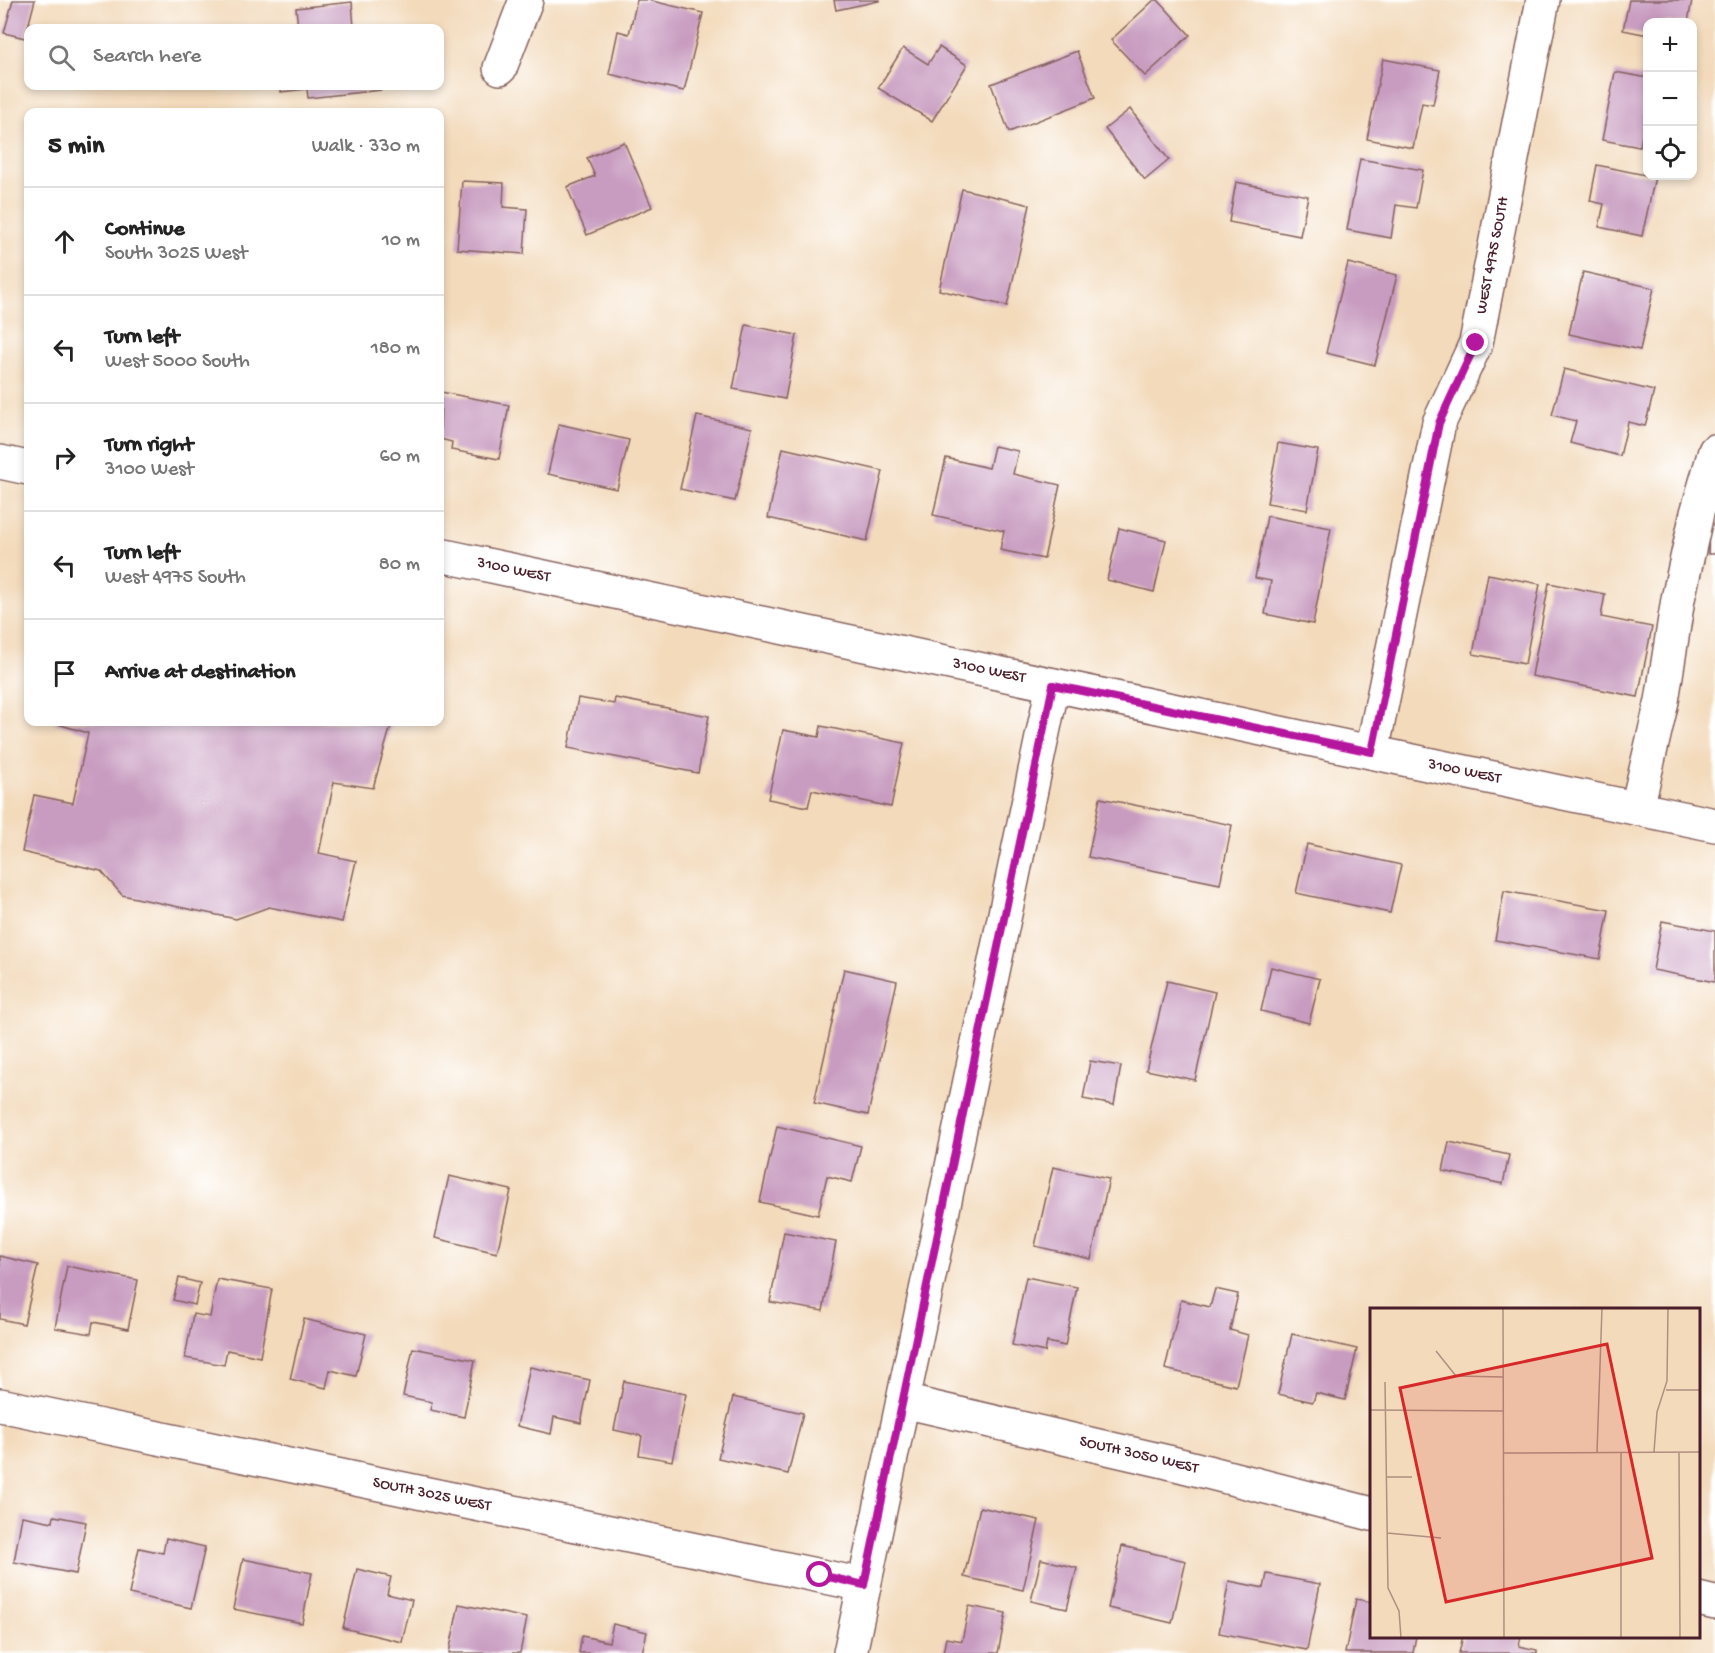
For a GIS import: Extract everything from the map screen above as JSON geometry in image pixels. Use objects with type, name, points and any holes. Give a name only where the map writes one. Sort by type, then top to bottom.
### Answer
[{"type":"street","points":[[500,68],[526,0]]},
{"type":"street","name":"WEST 4975 SOUTH","points":[[1372,752],[1439,423],[1476,343],[1543,0]]},
{"type":"street","points":[[1637,808],[1662,701],[1678,599],[1697,513],[1715,451]]},
{"type":"street","points":[[0,462],[24,467]]},
{"type":"street","name":"3100 WEST","points":[[444,556],[1715,825]]},
{"type":"street","points":[[850,1653],[1053,685]]},
{"type":"street","name":"SOUTH 3050 WEST","points":[[903,1401],[1168,1462],[1370,1514]]},
{"type":"street","name":"SOUTH 3025 WEST","points":[[0,1405],[864,1585]]},
{"type":"street","points":[[1700,1599],[1715,1603]]},
{"type":"building","points":[[13,0],[35,0],[29,24],[24,24],[24,38],[4,33]]},
{"type":"building","points":[[637,0],[648,0],[703,13],[684,91],[609,74],[618,31],[629,34]]},
{"type":"building","points":[[834,0],[879,0],[879,1],[836,10]]},
{"type":"building","points":[[1154,0],[1158,0],[1190,35],[1145,76],[1111,40]]},
{"type":"building","points":[[1629,0],[1692,0],[1689,18],[1643,18],[1643,34],[1623,30]]},
{"type":"building","points":[[352,2],[354,24],[298,24],[296,8]]},
{"type":"building","points":[[939,47],[967,65],[932,121],[878,88],[903,48],[928,64]]},
{"type":"building","points":[[1077,51],[1095,98],[1009,132],[991,84]]},
{"type":"building","points":[[1383,59],[1440,70],[1433,105],[1422,103],[1413,148],[1367,139]]},
{"type":"building","points":[[1615,72],[1643,77],[1643,128],[1640,147],[1602,140]]},
{"type":"building","points":[[307,90],[381,90],[308,98]]},
{"type":"building","points":[[1130,109],[1169,160],[1145,180],[1105,129]]},
{"type":"building","points":[[624,142],[652,207],[587,235],[567,187],[595,176],[587,158]]},
{"type":"building","points":[[1360,159],[1423,170],[1416,208],[1396,205],[1391,238],[1347,230]]},
{"type":"building","points":[[1597,165],[1643,175],[1643,180],[1654,180],[1642,236],[1599,227],[1604,204],[1590,201]]},
{"type":"building","points":[[462,181],[504,183],[503,207],[527,209],[524,254],[457,249]]},
{"type":"building","points":[[1236,182],[1308,196],[1300,236],[1229,222]]},
{"type":"building","points":[[962,189],[1030,205],[1007,306],[939,290]]},
{"type":"building","points":[[1348,263],[1397,275],[1375,365],[1326,353]]},
{"type":"building","points":[[1583,272],[1654,288],[1640,350],[1569,334]]},
{"type":"building","points":[[746,325],[797,335],[785,399],[733,389]]},
{"type":"building","points":[[1564,369],[1654,391],[1645,426],[1628,422],[1620,456],[1570,443],[1576,421],[1552,415]]},
{"type":"building","points":[[444,393],[509,405],[499,459],[451,450],[452,442],[444,440]]},
{"type":"building","points":[[697,416],[752,428],[735,501],[680,489]]},
{"type":"building","points":[[559,424],[629,440],[617,489],[548,474]]},
{"type":"building","points":[[1278,443],[1318,450],[1307,510],[1267,503]]},
{"type":"building","points":[[994,446],[1018,451],[1013,474],[1060,485],[1044,559],[1000,550],[1004,531],[933,515],[946,458],[989,468]]},
{"type":"building","points":[[783,448],[883,471],[867,541],[768,518]]},
{"type":"building","points":[[1267,516],[1331,528],[1313,624],[1265,614],[1271,581],[1255,578]]},
{"type":"building","points":[[1709,524],[1715,524],[1715,554],[1708,554]]},
{"type":"building","points":[[1119,528],[1166,540],[1154,592],[1107,580]]},
{"type":"building","points":[[1488,574],[1540,584],[1525,664],[1473,654]]},
{"type":"building","points":[[1549,583],[1605,594],[1601,617],[1652,627],[1638,697],[1532,676]]},
{"type":"building","points":[[578,698],[614,704],[615,698],[709,716],[698,773],[568,748]]},
{"type":"building","points":[[64,726],[391,726],[373,788],[334,782],[319,853],[356,861],[342,922],[269,907],[236,919],[122,895],[101,871],[22,852],[34,795],[73,803],[88,733]]},
{"type":"building","points":[[821,726],[904,743],[891,807],[812,790],[808,807],[768,799],[783,730],[819,737]]},
{"type":"building","points":[[1100,798],[1232,825],[1220,884],[1088,857]]},
{"type":"building","points":[[1307,844],[1401,865],[1390,913],[1296,893]]},
{"type":"building","points":[[1504,891],[1609,910],[1600,959],[1495,940]]},
{"type":"building","points":[[1662,921],[1715,931],[1715,982],[1653,970]]},
{"type":"building","points":[[1271,967],[1320,979],[1309,1023],[1261,1011]]},
{"type":"building","points":[[844,969],[897,981],[868,1115],[814,1103]]},
{"type":"building","points":[[1167,981],[1215,992],[1195,1080],[1146,1070]]},
{"type":"building","points":[[1090,1061],[1121,1066],[1114,1105],[1083,1099]]},
{"type":"building","points":[[777,1126],[861,1146],[852,1182],[827,1176],[818,1215],[760,1202]]},
{"type":"building","points":[[1449,1142],[1509,1155],[1503,1184],[1443,1171]]},
{"type":"building","points":[[1053,1167],[1109,1179],[1091,1259],[1035,1246]]},
{"type":"building","points":[[449,1176],[511,1190],[497,1253],[435,1238]]},
{"type":"building","points":[[784,1232],[836,1242],[823,1311],[770,1302]]},
{"type":"building","points":[[0,1256],[38,1265],[24,1324],[0,1319]]},
{"type":"building","points":[[67,1266],[138,1280],[128,1329],[93,1322],[91,1334],[55,1328]]},
{"type":"building","points":[[1026,1277],[1077,1287],[1065,1346],[1047,1342],[1045,1352],[1012,1345]]},
{"type":"building","points":[[179,1278],[200,1283],[195,1305],[173,1300]]},
{"type":"building","points":[[217,1279],[272,1289],[260,1357],[227,1350],[224,1365],[185,1358],[193,1314],[210,1317]]},
{"type":"building","points":[[1215,1289],[1238,1294],[1230,1330],[1248,1335],[1236,1386],[1165,1369],[1181,1300],[1210,1307]]},
{"type":"building","points":[[304,1319],[366,1334],[356,1376],[330,1370],[326,1388],[290,1379]]},
{"type":"building","points":[[1292,1334],[1357,1349],[1345,1400],[1316,1393],[1313,1402],[1278,1394]]},
{"type":"building","points":[[413,1348],[475,1360],[464,1417],[430,1410],[432,1402],[403,1396]]},
{"type":"building","points":[[530,1367],[590,1380],[581,1423],[554,1417],[551,1434],[517,1426]]},
{"type":"building","points":[[624,1381],[686,1394],[672,1461],[639,1455],[642,1436],[614,1430]]},
{"type":"building","points":[[733,1397],[803,1413],[788,1474],[718,1458]]},
{"type":"building","points":[[980,1507],[1039,1520],[1023,1590],[964,1577]]},
{"type":"building","points":[[22,1516],[53,1522],[54,1516],[86,1522],[76,1574],[14,1562]]},
{"type":"building","points":[[166,1538],[205,1547],[191,1608],[129,1594],[139,1548],[163,1553]]},
{"type":"building","points":[[1122,1546],[1186,1561],[1172,1623],[1108,1608]]},
{"type":"building","points":[[243,1559],[312,1573],[302,1623],[233,1609]]},
{"type":"building","points":[[1041,1559],[1077,1568],[1067,1609],[1031,1601]]},
{"type":"building","points":[[357,1569],[391,1577],[387,1594],[412,1600],[402,1642],[343,1628]]},
{"type":"building","points":[[1267,1574],[1320,1584],[1307,1650],[1219,1633],[1229,1581],[1264,1588]]},
{"type":"building","points":[[1356,1599],[1370,1602],[1370,1638],[1416,1638],[1413,1653],[1345,1653]]},
{"type":"building","points":[[459,1604],[527,1618],[520,1653],[449,1653]]},
{"type":"building","points":[[969,1606],[1006,1613],[998,1653],[943,1653],[946,1638],[962,1641]]},
{"type":"building","points":[[613,1624],[647,1632],[642,1653],[579,1653],[582,1636],[609,1642]]},
{"type":"building","points":[[1463,1638],[1521,1638],[1519,1646],[1537,1650],[1537,1653],[1459,1653]]},
{"type":"route","points":[[820,1575],[864,1585],[1053,685],[1372,752],[1439,423],[1476,343]]}]
